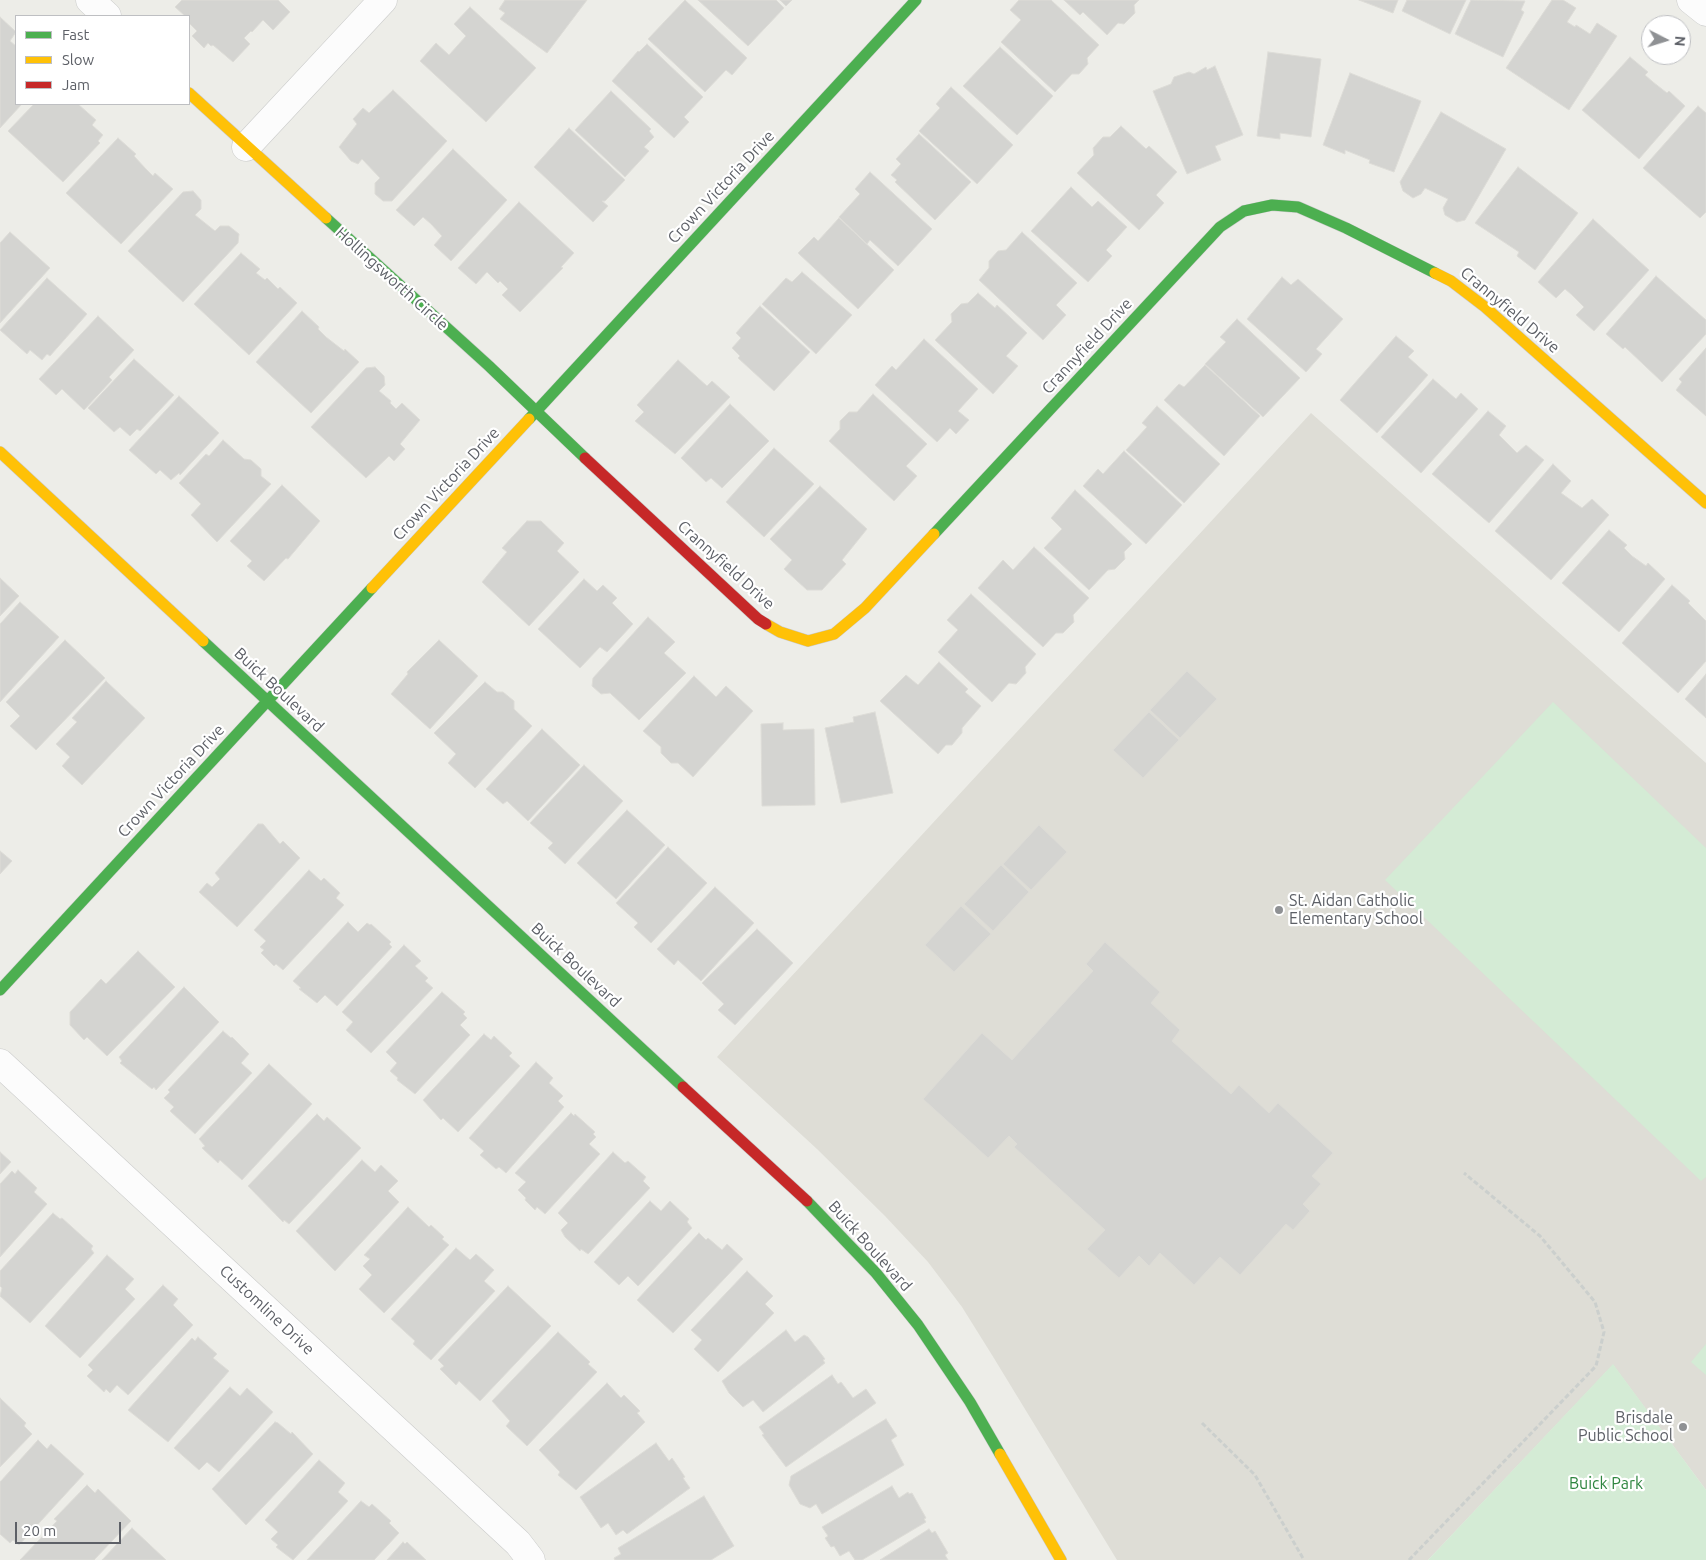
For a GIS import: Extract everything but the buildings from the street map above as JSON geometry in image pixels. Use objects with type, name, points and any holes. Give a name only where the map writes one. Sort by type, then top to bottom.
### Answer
[{"type":"street","points":[[90,0],[106,15]]},
{"type":"street","points":[[246,147],[383,0]]},
{"type":"street","name":"Crown Victoria Drive","points":[[0,990],[916,0]]},
{"type":"street","points":[[1691,0],[1706,12]]},
{"type":"street","name":"Hollingsworth Circle","points":[[190,94],[482,360],[536,412]]},
{"type":"street","name":"Crannyfield Drive","points":[[536,412],[758,619],[780,632],[808,641],[834,634],[865,608],[1220,227],[1244,211],[1272,205],[1298,207],[1451,281],[1485,307],[1706,502]]},
{"type":"street","name":"Buick Boulevard","points":[[0,452],[826,1219],[870,1266],[918,1325],[970,1402],[1061,1560]]},
{"type":"street","name":"Customline Drive","points":[[0,1063],[518,1543],[531,1560]]},
{"type":"path","points":[[1409,1560],[1596,1366],[1604,1332],[1595,1302],[1540,1236],[1464,1173]]},
{"type":"path","points":[[1202,1422],[1255,1475],[1304,1560]]},
{"type":"shaded area","name":"St. Aidan Catholic Elementary School","points":[[1311,413],[1706,763],[1706,1490],[1613,1365],[1428,1560],[1117,1560],[962,1307],[928,1262],[885,1216],[817,1149],[717,1057]]},
{"type":"green space","points":[[1553,702],[1706,848],[1706,1177],[1701,1181],[1385,880]]},
{"type":"green space","points":[[1706,1344],[1706,1375],[1691,1362]]},
{"type":"green space","name":"Buick Park","points":[[1613,1364],[1706,1490],[1706,1560],[1428,1560]]},
{"type":"traffic: fast","points":[[529,419],[916,0]]},
{"type":"traffic: fast","points":[[934,534],[1220,227],[1244,211],[1272,205],[1298,207],[1346,228],[1435,273]]},
{"type":"traffic: fast","points":[[326,218],[489,366],[585,458]]},
{"type":"traffic: fast","points":[[0,990],[372,588]]},
{"type":"traffic: fast","points":[[203,641],[683,1087]]},
{"type":"traffic: fast","points":[[807,1201],[876,1273],[918,1325],[970,1402],[1000,1454]]},
{"type":"traffic: slow","points":[[190,94],[326,218]]},
{"type":"traffic: slow","points":[[1435,273],[1451,281],[1485,307],[1706,503]]},
{"type":"traffic: slow","points":[[372,588],[529,419]]},
{"type":"traffic: slow","points":[[0,452],[203,641]]},
{"type":"traffic: slow","points":[[766,624],[780,632],[808,641],[834,634],[865,608],[934,534]]},
{"type":"traffic: slow","points":[[1000,1454],[1061,1560]]},
{"type":"traffic: jam","points":[[585,458],[758,619],[766,624]]},
{"type":"traffic: jam","points":[[683,1087],[807,1201]]},
{"type":"place","name":"St. Aidan Catholic Elementary School","points":[[1279,910]]},
{"type":"place","name":"Brisdale Public School","points":[[1683,1427]]}]
